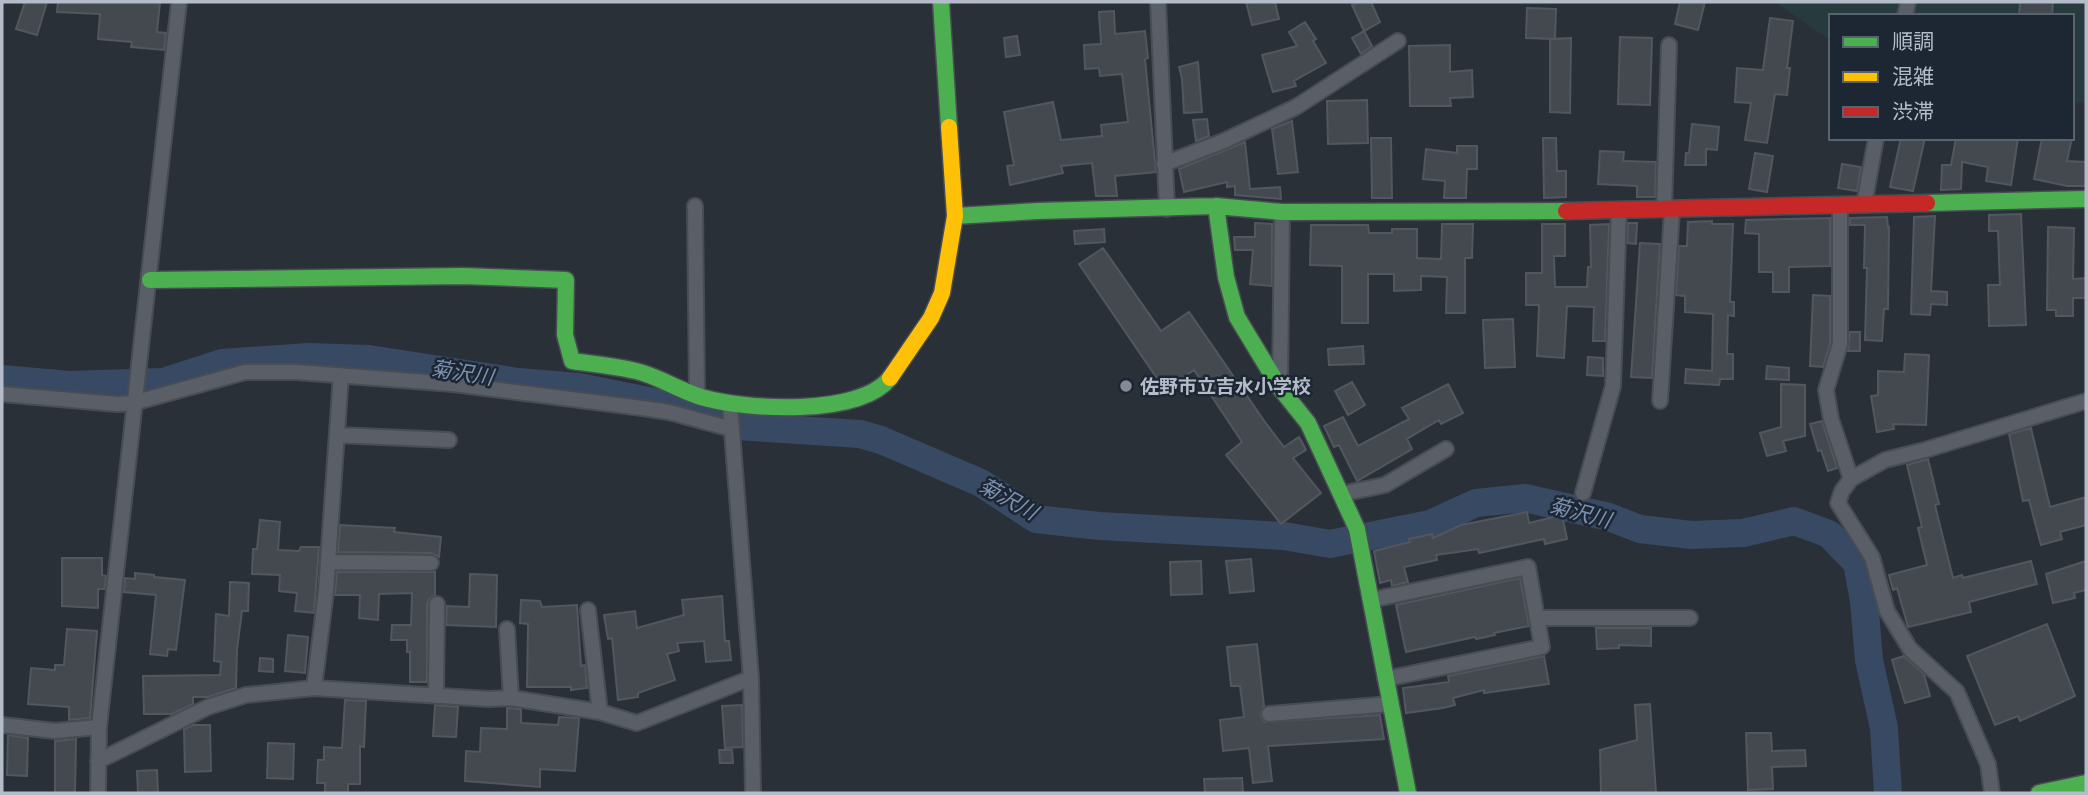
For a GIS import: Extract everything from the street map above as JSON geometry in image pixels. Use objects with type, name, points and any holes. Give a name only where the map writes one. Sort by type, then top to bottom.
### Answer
[{"type":"street","points":[[98,793],[99,727],[179,2]]},
{"type":"street","points":[[150,280],[463,276],[566,281],[565,335],[572,360],[637,371],[697,396],[730,405],[829,406],[863,398],[888,381],[931,318],[942,293],[955,216],[941,2]]},
{"type":"street","points":[[1158,2],[1167,209]]},
{"type":"street","points":[[1164,164],[1224,141],[1296,107],[1398,41]]},
{"type":"street","points":[[1660,401],[1668,210],[1669,45]]},
{"type":"street","points":[[1864,205],[1876,140]]},
{"type":"street","points":[[955,216],[1216,206],[1282,212],[1668,210],[2086,199]]},
{"type":"street","points":[[1840,205],[1840,344],[1826,390],[1831,419],[1851,479]]},
{"type":"street","points":[[695,206],[697,396]]},
{"type":"street","points":[[1216,206],[1226,277],[1237,317],[1280,388],[1308,423],[1357,529],[1408,793]]},
{"type":"street","points":[[1583,493],[1613,386],[1619,210]]},
{"type":"street","points":[[1280,388],[1282,212]]},
{"type":"street","points":[[2,394],[103,405],[133,403],[245,372],[341,375],[453,384],[642,408],[669,412],[732,429]]},
{"type":"street","points":[[314,688],[328,562],[341,375]]},
{"type":"street","points":[[1992,793],[1988,764],[1957,692],[1910,649],[1887,611],[1872,557],[1838,503],[1842,491],[1851,479],[1885,460],[2086,401]]},
{"type":"street","points":[[730,405],[751,678],[753,793]]},
{"type":"street","points":[[337,435],[449,440]]},
{"type":"street","points":[[1341,494],[1385,485],[1446,449]]},
{"type":"street","points":[[328,562],[431,563]]},
{"type":"street","points":[[1371,600],[1528,567],[1538,618],[1542,647],[1385,679]]},
{"type":"street","points":[[436,696],[437,604]]},
{"type":"street","points":[[588,610],[600,712]]},
{"type":"street","points":[[1538,618],[1690,618]]},
{"type":"street","points":[[508,629],[511,698]]},
{"type":"street","points":[[98,761],[208,707],[246,695],[314,688],[511,698],[600,712],[637,723],[751,678]]},
{"type":"street","points":[[1269,714],[1391,704]]},
{"type":"street","points":[[2,725],[55,731],[99,727]]},
{"type":"street","points":[[2039,793],[2086,783]]},
{"type":"green space","points":[[1775,2],[2086,2],[2086,101],[2074,104],[2074,14],[1829,14],[1829,40]]},
{"type":"building","points":[[25,2],[47,2],[37,35],[16,29]]},
{"type":"building","points":[[58,2],[160,2],[157,32],[166,33],[164,50],[131,47],[132,42],[98,39],[100,14],[57,12]]},
{"type":"building","points":[[1246,2],[1275,2],[1279,19],[1252,25]]},
{"type":"building","points":[[1371,2],[1380,22],[1364,31],[1352,5]]},
{"type":"building","points":[[1680,2],[1705,2],[1698,30],[1675,24]]},
{"type":"building","points":[[2020,2],[2053,2],[2052,14],[2019,14]]},
{"type":"building","points":[[1527,8],[1556,9],[1555,39],[1526,38]]},
{"type":"building","points":[[1114,11],[1115,34],[1145,31],[1148,58],[1145,59],[1156,172],[1115,176],[1117,196],[1096,196],[1092,163],[1061,166],[1063,173],[1010,185],[1007,166],[1014,165],[1004,112],[1053,102],[1061,140],[1102,136],[1101,125],[1128,122],[1122,74],[1100,76],[1099,68],[1085,69],[1084,45],[1101,44],[1099,12]]},
{"type":"building","points":[[1770,18],[1793,21],[1787,68],[1790,68],[1787,95],[1775,94],[1767,143],[1745,140],[1751,103],[1735,102],[1737,68],[1763,70]]},
{"type":"building","points":[[1305,22],[1326,63],[1294,81],[1296,86],[1273,92],[1262,55],[1297,46],[1289,32]]},
{"type":"building","points":[[1364,31],[1372,46],[1361,54],[1352,38]]},
{"type":"building","points":[[1017,36],[1020,55],[1006,57],[1004,38]]},
{"type":"building","points":[[1620,37],[1652,38],[1650,105],[1618,104]]},
{"type":"building","points":[[1571,38],[1570,113],[1550,112],[1550,39]]},
{"type":"building","points":[[1450,45],[1450,72],[1472,70],[1473,97],[1450,98],[1451,106],[1410,106],[1409,46]]},
{"type":"building","points":[[1198,62],[1202,112],[1184,113],[1179,67]]},
{"type":"building","points":[[1367,100],[1368,143],[1328,144],[1327,101]]},
{"type":"building","points":[[1207,119],[1209,136],[1196,141],[1193,120]]},
{"type":"building","points":[[1292,121],[1298,172],[1278,174],[1272,129]]},
{"type":"building","points":[[1692,124],[1719,127],[1717,150],[1706,149],[1706,165],[1685,165]]},
{"type":"building","points":[[1371,138],[1391,138],[1392,198],[1372,198]]},
{"type":"building","points":[[1543,138],[1556,138],[1557,171],[1566,171],[1566,197],[1544,198]]},
{"type":"building","points":[[1901,140],[1925,140],[1913,191],[1890,187]]},
{"type":"building","points":[[1956,140],[2018,140],[2011,185],[1986,181],[1988,167],[1962,162],[1961,189],[1941,190],[1942,165],[1951,165]]},
{"type":"building","points":[[2042,140],[2072,140],[2067,161],[2086,162],[2086,186],[2067,186],[2034,179]]},
{"type":"building","points":[[1245,142],[1250,189],[1280,187],[1281,199],[1235,195],[1235,186],[1227,187],[1227,182],[1184,192],[1179,169]]},
{"type":"building","points":[[1457,146],[1477,146],[1477,169],[1467,169],[1466,198],[1444,198],[1445,181],[1423,179],[1426,149],[1457,153]]},
{"type":"building","points":[[1600,151],[1624,152],[1623,161],[1656,162],[1655,197],[1637,197],[1637,186],[1598,184]]},
{"type":"building","points":[[1755,153],[1773,156],[1767,192],[1749,189]]},
{"type":"building","points":[[1842,164],[1861,167],[1857,191],[1838,188]]},
{"type":"building","points":[[2021,214],[2026,325],[1989,326],[1988,285],[2000,285],[1998,231],[1989,231],[1989,215]]},
{"type":"building","points":[[1935,216],[1931,291],[1947,292],[1947,305],[1931,304],[1930,315],[1911,314],[1914,217]]},
{"type":"building","points":[[1887,217],[1888,309],[1884,309],[1882,341],[1865,340],[1865,225],[1850,225],[1850,218]]},
{"type":"building","points":[[1830,218],[1830,266],[1789,267],[1789,292],[1773,292],[1773,272],[1759,272],[1759,234],[1745,233],[1746,220]]},
{"type":"building","points":[[1712,221],[1712,224],[1733,224],[1730,302],[1734,302],[1734,316],[1728,315],[1727,354],[1733,354],[1733,379],[1720,379],[1719,385],[1685,383],[1686,369],[1712,371],[1713,314],[1685,312],[1685,296],[1676,295],[1679,246],[1687,246],[1688,222]]},
{"type":"building","points":[[1255,223],[1272,224],[1272,286],[1250,284],[1253,250],[1235,250],[1234,237],[1255,237]]},
{"type":"building","points":[[1628,223],[1637,223],[1636,244],[1627,243]]},
{"type":"building","points":[[1442,224],[1473,224],[1472,258],[1465,258],[1465,313],[1446,313],[1447,277],[1421,276],[1421,290],[1394,291],[1394,274],[1368,274],[1368,323],[1342,323],[1342,266],[1310,265],[1311,225],[1368,225],[1369,233],[1417,229],[1417,258],[1441,259]]},
{"type":"building","points":[[1542,224],[1565,224],[1565,256],[1554,256],[1555,287],[1587,287],[1588,267],[1591,267],[1590,225],[1609,224],[1605,341],[1593,341],[1594,307],[1567,306],[1564,358],[1537,356],[1539,305],[1526,305],[1526,273],[1542,273]]},
{"type":"building","points":[[2048,227],[2074,228],[2073,279],[2086,278],[2086,298],[2073,298],[2073,316],[2056,316],[2056,310],[2047,310]]},
{"type":"building","points":[[1104,229],[1105,242],[1075,244],[1074,231]]},
{"type":"building","points":[[1640,243],[1660,244],[1652,378],[1631,377]]},
{"type":"building","points":[[1103,248],[1161,331],[1189,312],[1284,447],[1299,437],[1306,450],[1293,458],[1321,493],[1281,524],[1226,455],[1242,442],[1194,370],[1165,390],[1079,264]]},
{"type":"building","points":[[1813,295],[1830,296],[1830,343],[1823,367],[1810,366]]},
{"type":"building","points":[[1513,319],[1515,367],[1485,368],[1483,320]]},
{"type":"building","points":[[1850,332],[1860,332],[1860,351],[1848,351]]},
{"type":"building","points":[[1363,346],[1364,364],[1329,365],[1328,349]]},
{"type":"building","points":[[1905,354],[1929,355],[1926,425],[1893,424],[1894,429],[1877,432],[1871,396],[1878,395],[1878,371],[1904,372]]},
{"type":"building","points":[[1588,357],[1603,358],[1603,376],[1587,375]]},
{"type":"building","points":[[1767,366],[1789,368],[1789,380],[1766,379]]},
{"type":"building","points":[[1352,382],[1365,405],[1348,415],[1335,391]]},
{"type":"building","points":[[1448,384],[1463,413],[1441,424],[1439,420],[1407,439],[1412,449],[1357,481],[1339,445],[1334,447],[1324,426],[1343,417],[1358,446],[1409,419],[1402,408]]},
{"type":"building","points":[[1781,384],[1805,385],[1805,436],[1783,441],[1786,451],[1767,456],[1760,433],[1781,427]]},
{"type":"building","points":[[1822,421],[1837,468],[1828,471],[1821,450],[1818,451],[1810,424]]},
{"type":"building","points":[[2031,428],[2050,507],[2086,497],[2086,525],[2060,532],[2062,539],[2041,545],[2029,500],[2023,501],[2009,434]]},
{"type":"building","points":[[1928,459],[1939,504],[1935,505],[1953,578],[1962,575],[1963,578],[2031,561],[2037,584],[1969,602],[1971,612],[1908,627],[1897,588],[1893,590],[1889,575],[1927,565],[1918,528],[1922,527],[1907,465]]},
{"type":"building","points":[[1527,512],[1529,523],[1562,515],[1567,539],[1545,544],[1544,539],[1479,553],[1478,549],[1436,555],[1437,560],[1404,567],[1408,582],[1392,586],[1391,580],[1380,583],[1374,551],[1410,542],[1409,539],[1432,534],[1433,538],[1461,525]]},
{"type":"building","points":[[260,520],[280,522],[278,550],[299,551],[301,547],[319,547],[314,613],[295,611],[297,593],[279,591],[280,575],[252,574],[253,549],[257,549]]},
{"type":"building","points":[[340,525],[395,528],[394,532],[441,537],[439,557],[431,553],[338,552]]},
{"type":"building","points":[[62,558],[102,558],[102,575],[106,576],[105,589],[98,589],[98,608],[62,606]]},
{"type":"building","points":[[1251,559],[1254,591],[1230,593],[1226,561]]},
{"type":"building","points":[[1201,561],[1202,594],[1171,595],[1170,562]]},
{"type":"building","points":[[2086,561],[2086,590],[2074,593],[2075,598],[2053,603],[2046,574]]},
{"type":"building","points":[[337,572],[435,572],[435,595],[427,604],[427,682],[410,682],[410,652],[407,652],[407,640],[391,640],[392,625],[411,625],[412,593],[379,594],[378,620],[359,618],[360,595],[335,595]]},
{"type":"building","points":[[135,573],[185,580],[176,650],[168,649],[167,656],[150,654],[156,595],[124,592],[125,578],[135,579]]},
{"type":"building","points":[[470,574],[497,575],[496,627],[446,625],[447,606],[469,607]]},
{"type":"building","points":[[1520,578],[1529,626],[1406,652],[1396,605]]},
{"type":"building","points":[[230,582],[249,583],[248,611],[242,611],[237,649],[236,688],[208,697],[193,697],[193,704],[172,714],[144,714],[143,676],[220,675],[221,662],[214,661],[216,614],[229,616]]},
{"type":"building","points":[[722,596],[725,641],[729,641],[731,660],[706,662],[704,641],[677,643],[679,651],[667,654],[675,680],[638,693],[638,697],[618,700],[612,638],[608,639],[604,615],[635,611],[637,628],[684,615],[682,600]]},
{"type":"building","points":[[521,600],[540,601],[542,607],[577,605],[581,666],[585,665],[587,688],[571,690],[571,687],[527,687],[528,624],[520,623]]},
{"type":"building","points":[[2047,624],[2075,696],[2020,721],[2018,716],[1995,725],[1967,656]]},
{"type":"building","points":[[1596,628],[1651,628],[1651,646],[1619,645],[1619,648],[1597,649]]},
{"type":"building","points":[[67,629],[97,631],[90,718],[69,720],[69,707],[28,704],[31,668],[55,670],[55,665],[64,665]]},
{"type":"building","points":[[288,635],[308,637],[305,673],[285,671]]},
{"type":"building","points":[[1257,644],[1264,706],[1260,715],[1264,722],[1380,715],[1384,739],[1268,746],[1272,781],[1253,783],[1249,748],[1223,751],[1220,720],[1244,717],[1240,686],[1231,686],[1227,647]]},
{"type":"building","points":[[1544,656],[1549,684],[1484,693],[1484,690],[1453,698],[1455,705],[1406,713],[1403,688],[1449,682],[1448,676]]},
{"type":"building","points":[[1904,656],[1924,674],[1930,696],[1905,703],[1892,660]]},
{"type":"building","points":[[260,658],[273,659],[273,672],[259,671]]},
{"type":"building","points":[[345,700],[366,701],[364,747],[360,746],[360,784],[348,784],[348,793],[325,793],[325,783],[317,783],[318,760],[324,760],[324,747],[342,748]]},
{"type":"building","points":[[1650,704],[1656,793],[1601,793],[1600,750],[1637,740],[1635,705]]},
{"type":"building","points":[[435,705],[458,707],[456,737],[433,736]]},
{"type":"building","points":[[742,705],[743,747],[725,748],[722,706]]},
{"type":"building","points":[[507,708],[521,709],[521,723],[558,725],[559,717],[579,718],[575,771],[540,769],[540,787],[465,781],[466,751],[480,752],[481,728],[507,729]]},
{"type":"building","points":[[193,725],[210,725],[211,771],[185,772],[184,729]]},
{"type":"building","points":[[1746,733],[1771,733],[1772,751],[1805,750],[1806,766],[1772,767],[1773,789],[1748,790]]},
{"type":"building","points":[[8,735],[28,738],[27,776],[7,775]]},
{"type":"building","points":[[76,739],[75,793],[55,793],[55,741]]},
{"type":"building","points":[[268,743],[294,744],[293,779],[267,778]]},
{"type":"building","points":[[719,750],[732,750],[733,763],[720,763]]},
{"type":"building","points":[[157,770],[158,793],[138,793],[137,771]]},
{"type":"building","points":[[1242,778],[1243,793],[1205,793],[1204,779]]},
{"type":"waterway","name":"菊沢川","points":[[2,379],[69,385],[163,382],[222,363],[308,357],[369,359],[518,382],[579,387],[703,412],[736,426],[860,434],[881,440],[981,483],[1036,519],[1099,526],[1284,536],[1330,544],[1430,524],[1476,503],[1525,498],[1609,517],[1640,529],[1691,535],[1743,533],[1794,521],[1829,534],[1857,563],[1864,601],[1869,660],[1884,728],[1888,793]]},
{"type":"traffic: fast","points":[[941,2],[949,127]]},
{"type":"traffic: fast","points":[[1927,203],[2086,199]]},
{"type":"traffic: fast","points":[[1216,206],[1226,277],[1237,317],[1280,388],[1308,423],[1357,529],[1408,793]]},
{"type":"traffic: fast","points":[[955,216],[1216,206],[1282,212],[1566,211]]},
{"type":"traffic: fast","points":[[150,280],[463,276],[566,280],[565,335],[572,361],[636,371],[720,402],[772,407],[828,405],[854,399],[875,391],[890,378]]},
{"type":"traffic: fast","points":[[2039,793],[2086,783]]},
{"type":"traffic: slow","points":[[890,378],[931,318],[942,293],[955,216],[949,127]]},
{"type":"traffic: jam","points":[[1566,211],[1927,203]]},
{"type":"place","name":"佐野市立吉水小学校","points":[[1126,386]]}]
